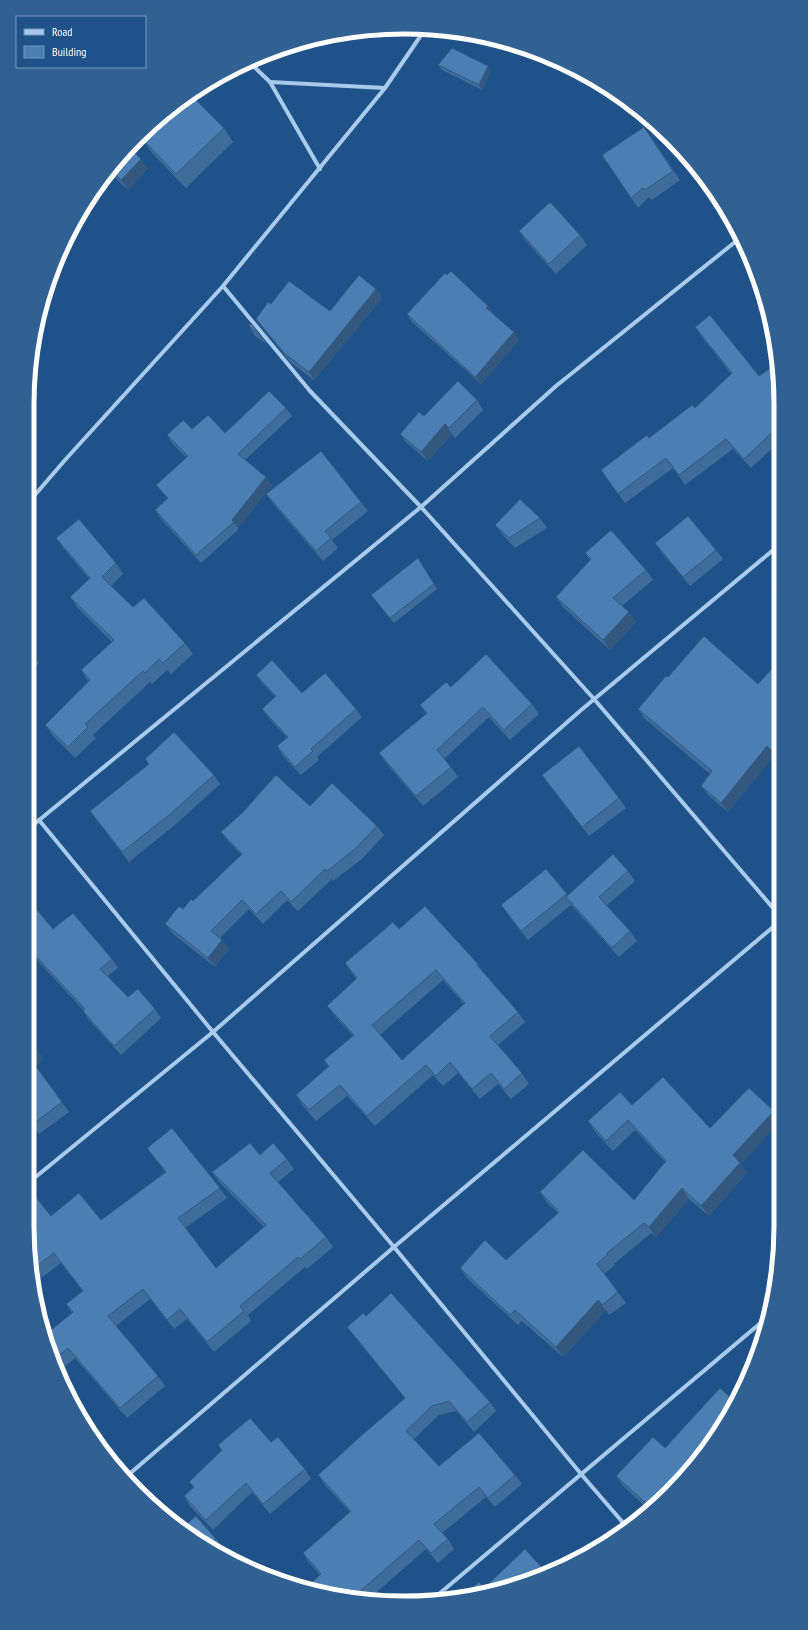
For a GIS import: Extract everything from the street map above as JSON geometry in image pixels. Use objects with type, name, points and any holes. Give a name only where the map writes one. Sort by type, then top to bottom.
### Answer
[{"type":"street","points":[[34,496],[223,286],[385,88],[421,35]]},
{"type":"street","points":[[254,66],[270,82],[320,169]]},
{"type":"street","points":[[270,82],[385,88]]},
{"type":"street","points":[[34,824],[420,507],[556,386],[736,241]]},
{"type":"street","points":[[223,286],[310,391],[420,507],[594,699],[774,909]]},
{"type":"street","points":[[34,1178],[213,1032],[594,699],[774,549]]},
{"type":"street","points":[[39,820],[213,1032],[581,1474],[625,1523]]},
{"type":"street","points":[[129,1474],[774,926]]},
{"type":"street","points":[[439,1594],[761,1323]]},
{"type":"building","points":[[452,48],[488,66],[479,85],[438,65]]},
{"type":"building","points":[[195,99],[224,128],[176,174],[144,141]]},
{"type":"building","points":[[644,127],[673,171],[645,190],[643,188],[631,198],[602,155]]},
{"type":"building","points":[[134,152],[141,159],[121,180],[115,174]]},
{"type":"building","points":[[550,202],[580,235],[549,264],[519,231]]},
{"type":"building","points":[[451,271],[488,306],[486,308],[514,332],[475,377],[407,314],[445,273],[447,275]]},
{"type":"building","points":[[359,275],[376,289],[309,372],[285,354],[256,319],[268,302],[271,304],[289,281],[330,311]]},
{"type":"building","points":[[710,315],[759,376],[772,367],[774,431],[744,459],[726,439],[679,475],[666,458],[618,494],[601,470],[647,435],[649,438],[692,405],[695,408],[732,373],[695,327]]},
{"type":"building","points":[[251,323],[260,335],[249,326]]},
{"type":"building","points":[[458,381],[477,400],[449,428],[445,424],[421,452],[400,434],[419,412],[424,416]]},
{"type":"building","points":[[269,391],[286,408],[238,454],[266,477],[232,520],[234,522],[196,555],[155,510],[168,498],[156,485],[188,456],[167,435],[183,420],[192,429],[208,415],[225,433]]},
{"type":"building","points":[[321,451],[361,502],[325,531],[331,538],[316,551],[266,494]]},
{"type":"building","points":[[520,499],[540,518],[509,538],[495,525]]},
{"type":"building","points":[[688,516],[716,550],[683,577],[655,543]]},
{"type":"building","points":[[79,519],[116,563],[102,577],[133,607],[144,598],[185,643],[163,663],[159,659],[145,673],[143,671],[85,724],[88,727],[68,747],[45,725],[90,680],[81,670],[114,640],[70,597],[90,578],[56,538]]},
{"type":"building","points":[[611,530],[646,570],[613,598],[629,612],[603,640],[556,597],[591,559],[585,553]]},
{"type":"building","points":[[418,558],[434,584],[390,618],[371,595]]},
{"type":"building","points":[[704,636],[758,684],[774,666],[774,753],[767,746],[721,803],[701,786],[712,771],[638,709],[666,676],[668,677]]},
{"type":"building","points":[[486,654],[532,704],[504,730],[483,707],[437,750],[451,767],[416,796],[379,753],[427,713],[420,705],[446,682],[451,687]]},
{"type":"building","points":[[272,660],[302,693],[325,673],[356,709],[311,749],[313,751],[295,767],[277,746],[288,737],[262,709],[276,696],[256,675]]},
{"type":"building","points":[[174,732],[214,775],[169,815],[122,852],[90,811],[149,764],[145,759]]},
{"type":"building","points":[[579,746],[619,798],[582,827],[542,775]]},
{"type":"building","points":[[276,775],[310,806],[332,783],[377,826],[355,849],[327,871],[325,869],[291,902],[281,891],[256,914],[242,900],[211,931],[222,940],[208,958],[165,924],[179,906],[183,909],[191,899],[193,901],[242,854],[221,832],[243,812]]},
{"type":"building","points":[[613,854],[628,871],[599,897],[630,931],[612,948],[566,897]]},
{"type":"building","points":[[546,869],[567,894],[521,931],[501,905]]},
{"type":"building","points":[[34,906],[53,929],[73,913],[112,959],[100,969],[128,997],[138,989],[155,1009],[114,1046],[83,1011],[85,1009],[34,954]]},
{"type":"building","points":[[425,906],[478,964],[477,965],[518,1012],[490,1036],[522,1073],[504,1089],[491,1073],[472,1089],[450,1062],[436,1076],[426,1065],[367,1116],[340,1085],[309,1110],[296,1095],[329,1066],[324,1060],[354,1035],[327,1006],[357,978],[345,963],[393,922],[399,929]],"holes":[[[436,970],[465,1003],[402,1060],[372,1025]]]},
{"type":"building","points":[[34,1064],[62,1102],[34,1123]]},
{"type":"building","points":[[663,1077],[710,1128],[749,1088],[774,1111],[733,1155],[740,1163],[701,1206],[682,1188],[649,1227],[644,1223],[607,1253],[608,1254],[597,1264],[618,1292],[602,1305],[598,1300],[556,1347],[515,1310],[510,1315],[460,1268],[485,1240],[506,1260],[559,1212],[540,1192],[583,1150],[634,1200],[666,1161],[628,1120],[606,1141],[588,1121],[620,1092],[632,1105]]},
{"type":"building","points":[[172,1128],[220,1188],[178,1218],[216,1268],[266,1225],[212,1172],[250,1143],[260,1155],[273,1143],[287,1159],[270,1173],[326,1237],[300,1259],[298,1257],[240,1306],[244,1311],[207,1342],[180,1309],[167,1320],[143,1289],[108,1316],[158,1376],[120,1408],[68,1348],[58,1357],[50,1331],[73,1312],[66,1304],[83,1291],[54,1253],[36,1266],[34,1195],[51,1216],[79,1193],[101,1220],[166,1172],[147,1148]]},
{"type":"building","points":[[391,1293],[490,1402],[467,1422],[449,1401],[432,1406],[406,1431],[439,1466],[479,1433],[515,1475],[488,1498],[479,1487],[434,1524],[448,1539],[431,1553],[419,1540],[359,1592],[360,1593],[310,1584],[321,1574],[303,1553],[351,1511],[318,1475],[405,1398],[347,1327],[363,1313],[366,1316]]},
{"type":"building","points":[[720,1388],[731,1398],[712,1432],[698,1451],[666,1488],[647,1505],[616,1476],[653,1437],[665,1448]]},
{"type":"building","points":[[250,1418],[271,1442],[278,1437],[305,1469],[263,1504],[246,1483],[206,1520],[184,1496],[194,1487],[189,1482],[222,1450],[218,1445]]},
{"type":"building","points":[[196,1516],[216,1539],[212,1542],[186,1525]]},
{"type":"building","points":[[525,1549],[543,1569],[523,1576],[485,1587]]},
{"type":"building","points":[[479,1582],[483,1587],[470,1590]]}]
